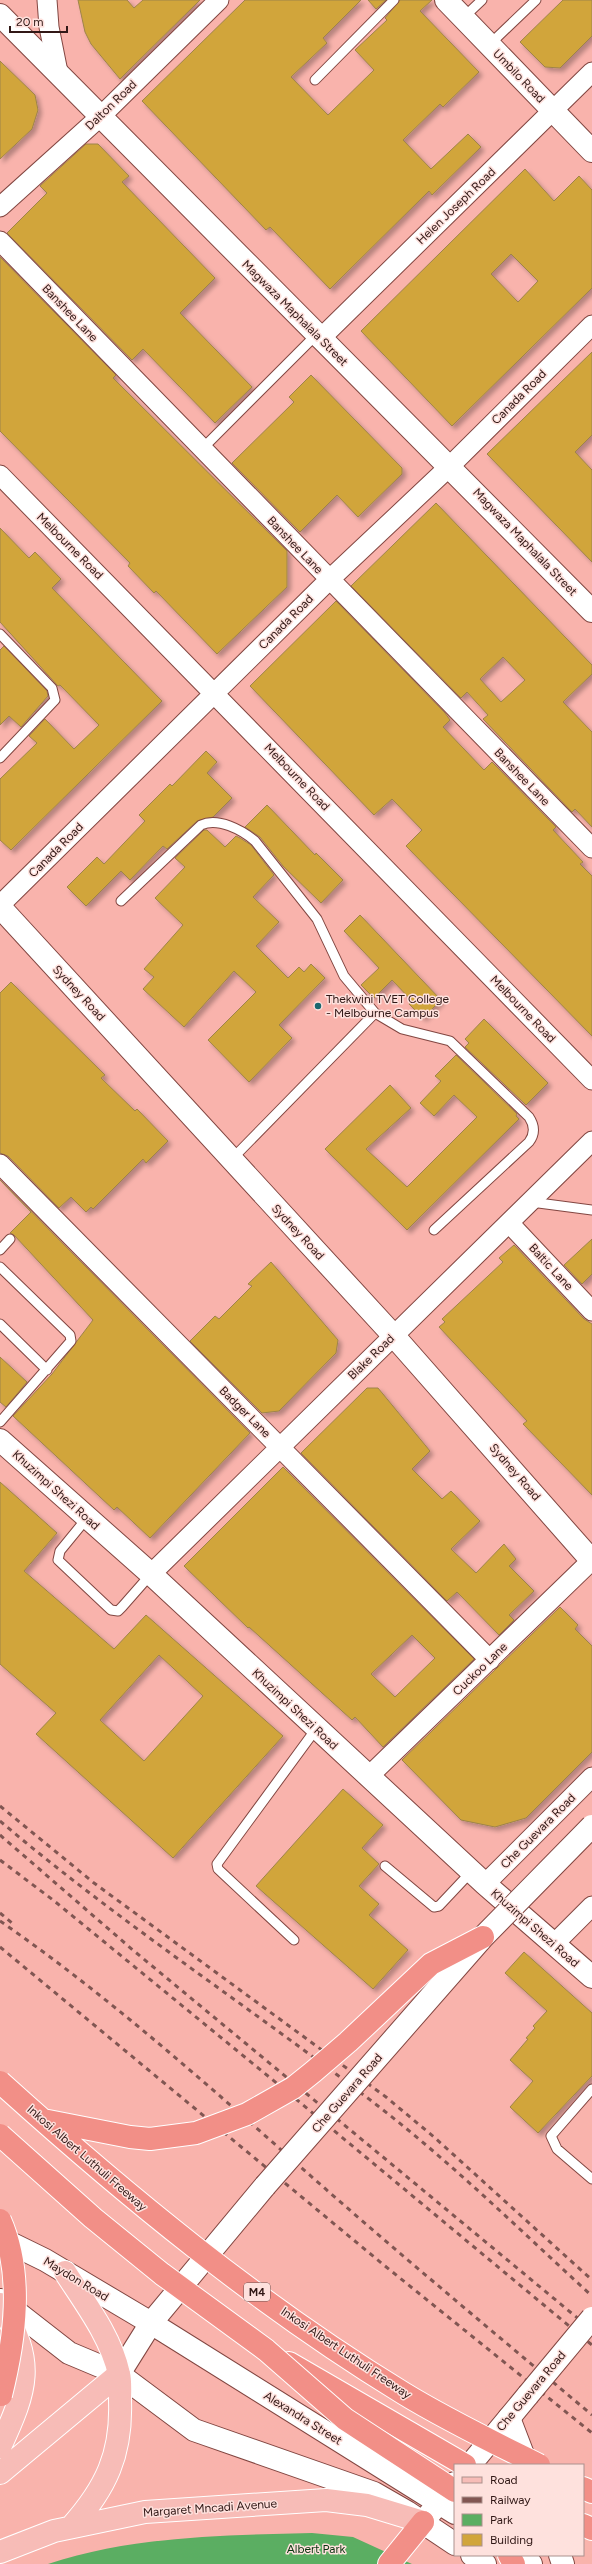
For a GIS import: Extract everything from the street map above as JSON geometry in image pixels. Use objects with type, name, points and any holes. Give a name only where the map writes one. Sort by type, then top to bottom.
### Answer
[{"type":"highway","points":[[42,2120],[130,2137],[150,2139],[196,2133],[247,2114],[268,2104],[298,2084],[348,2042],[431,1964],[483,1937]]},
{"type":"highway","name":"Inkosi Albert Luthuli Freeway","points":[[0,2082],[42,2120],[164,2223],[282,2311],[404,2393],[537,2464]]},
{"type":"highway","points":[[0,2135],[93,2218],[162,2274],[266,2350],[345,2418],[450,2502]]},
{"type":"highway","points":[[0,2220],[7,2236],[15,2286],[10,2359],[0,2396]]},
{"type":"highway","points":[[266,2350],[463,2464]]},
{"type":"highway","points":[[389,2564],[423,2522]]},
{"type":"main road","name":"Umbilo Road","points":[[446,0],[592,151]]},
{"type":"main road","name":"Magwaza Maphalala Street","points":[[0,15],[58,72],[318,337],[450,466],[592,611]]},
{"type":"main road","name":"Sydney Road","points":[[0,906],[393,1335],[592,1561]]},
{"type":"main road","name":"Khuzimpi Shezi Road","points":[[0,1440],[151,1574],[478,1878],[592,1977]]},
{"type":"main road","name":"Che Guevara Road","points":[[119,2374],[151,2323],[265,2186],[483,1937],[592,1826]]},
{"type":"main road","name":"Maydon Road","points":[[0,2238],[45,2260],[151,2323]]},
{"type":"main road","points":[[65,2272],[101,2329],[119,2374],[121,2422],[115,2458],[106,2478],[90,2505],[71,2527]]},
{"type":"main road","points":[[0,2299],[69,2353],[119,2374],[194,2430],[245,2450],[353,2485],[386,2500],[423,2522],[454,2543]]},
{"type":"main road","points":[[0,2304],[12,2324],[23,2351],[25,2375],[20,2402],[0,2448]]},
{"type":"main road","name":"Che Guevara Road","points":[[471,2464],[592,2318]]},
{"type":"main road","name":"Alexandra Street","points":[[151,2323],[450,2502]]},
{"type":"main road","points":[[0,2473],[119,2374]]},
{"type":"main road","points":[[509,2418],[527,2464]]},
{"type":"main road","points":[[423,2522],[450,2502],[454,2487]]},
{"type":"main road","name":"Margaret Mncadi Avenue","points":[[0,2552],[71,2527],[145,2512],[326,2500],[367,2506],[423,2522]]},
{"type":"main road","points":[[474,2556],[486,2564]]},
{"type":"main road","points":[[519,2556],[531,2564]]},
{"type":"street","points":[[47,0],[49,27],[58,72]]},
{"type":"street","name":"Dalton Road","points":[[0,207],[101,116],[219,0]]},
{"type":"street","name":"Helen Joseph Road","points":[[318,337],[592,72]]},
{"type":"street","name":"Banshee Lane","points":[[0,241],[592,848]]},
{"type":"street","name":"Canada Road","points":[[0,906],[329,580],[450,466],[592,325]]},
{"type":"street","name":"Melbourne Road","points":[[0,475],[215,693],[592,1080]]},
{"type":"street","name":"Blake Road","points":[[151,1574],[279,1446],[510,1224],[592,1141]]},
{"type":"street","name":"Badger Lane","points":[[0,1164],[490,1660]]},
{"type":"street","name":"Baltic Lane","points":[[510,1224],[592,1311]]},
{"type":"street","name":"Cuckoo Lane","points":[[368,1777],[592,1561]]},
{"type":"street","name":"Che Guevara Road","points":[[478,1878],[592,1777]]},
{"type":"street","points":[[554,1944],[592,1906]]},
{"type":"lane","points":[[315,80],[394,0]]},
{"type":"lane","points":[[463,18],[482,0]]},
{"type":"lane","points":[[489,45],[536,0]]},
{"type":"lane","points":[[202,449],[318,337]]},
{"type":"lane","points":[[0,636],[52,688],[56,695],[56,700],[0,758]]},
{"type":"lane","points":[[121,901],[201,825],[213,821],[243,833],[255,841],[312,912],[344,976],[375,1013],[402,1029],[450,1041],[533,1122],[532,1137],[528,1142],[434,1230]]},
{"type":"lane","points":[[232,1160],[375,1013]]},
{"type":"lane","points":[[532,1202],[592,1210]]},
{"type":"lane","points":[[0,1250],[10,1239]]},
{"type":"lane","points":[[0,1268],[71,1338],[70,1344],[0,1422]]},
{"type":"lane","points":[[0,1324],[47,1370]]},
{"type":"lane","points":[[87,1518],[60,1551],[58,1560],[111,1610],[118,1610],[122,1607],[151,1574]]},
{"type":"lane","points":[[294,1940],[218,1870],[217,1864],[316,1729]]},
{"type":"lane","points":[[385,1866],[434,1907],[439,1906],[478,1878]]},
{"type":"lane","points":[[592,2089],[551,2136],[558,2149],[592,2179]]},
{"type":"green space","name":"Albert Park","points":[[312,2533],[353,2537],[412,2564],[48,2564],[80,2555],[145,2542],[212,2536]]},
{"type":"building","points":[[78,0],[127,0],[134,8],[143,0],[200,0],[120,79],[91,44],[85,32]]},
{"type":"building","points":[[245,0],[361,0],[323,38],[327,43],[291,77],[328,115],[374,70],[355,50],[387,20],[385,18],[400,0],[432,0],[420,11],[479,72],[443,107],[440,104],[403,140],[431,169],[468,134],[481,147],[432,195],[429,191],[330,289],[270,227],[266,230],[142,101]]},
{"type":"building","points":[[368,0],[386,0],[376,9]]},
{"type":"building","points":[[563,0],[592,0],[592,36],[560,68],[545,67],[520,42]]},
{"type":"building","points":[[0,61],[35,95],[38,110],[32,129],[0,159]]},
{"type":"building","points":[[86,144],[98,144],[129,176],[122,182],[215,278],[180,313],[252,387],[215,423],[143,349],[132,360],[7,233],[47,193],[40,186]]},
{"type":"building","points":[[525,169],[554,201],[579,176],[592,190],[592,288],[452,426],[361,331]],"holes":[[[511,254],[538,281],[518,302],[491,274]]]},
{"type":"building","points":[[0,257],[116,375],[113,378],[287,551],[287,587],[217,654],[156,591],[154,593],[128,566],[130,563],[0,431]]},
{"type":"building","points":[[592,352],[592,435],[575,452],[592,470],[592,562],[487,454]]},
{"type":"building","points":[[311,375],[402,468],[402,474],[358,517],[337,495],[300,532],[232,463],[294,402],[289,397]]},
{"type":"building","points":[[436,503],[592,665],[592,674],[563,702],[592,732],[592,827],[575,809],[572,812],[483,719],[488,715],[467,692],[461,698],[351,586]],"holes":[[[503,657],[525,680],[501,702],[480,679]]]},
{"type":"building","points":[[0,528],[29,558],[35,552],[61,579],[52,588],[162,701],[11,850],[0,840],[0,779],[37,743],[29,736],[45,719],[74,749],[99,725],[60,685],[58,686],[0,622]]},
{"type":"building","points":[[336,601],[445,713],[450,720],[443,727],[484,770],[492,762],[556,827],[553,830],[583,862],[580,864],[592,876],[592,1036],[406,846],[422,830],[392,799],[374,815],[250,686]]},
{"type":"building","points":[[4,646],[47,691],[48,696],[21,727],[9,716],[0,725],[0,650]]},
{"type":"building","points":[[206,751],[217,762],[207,773],[232,798],[213,817],[197,821],[167,849],[163,846],[130,880],[121,871],[86,906],[67,887],[97,857],[104,864],[145,821],[139,815],[170,784],[172,786]]},
{"type":"building","points":[[267,805],[315,855],[316,853],[343,880],[321,903],[283,866],[260,837],[245,827]]},
{"type":"building","points":[[204,830],[207,830],[225,847],[236,836],[251,845],[274,875],[253,897],[279,922],[256,946],[288,978],[299,967],[304,972],[311,964],[325,978],[279,1025],[292,1038],[249,1082],[208,1040],[256,992],[234,971],[184,1027],[143,989],[154,977],[144,969],[183,925],[155,898],[185,867],[175,858]]},
{"type":"building","points":[[360,915],[441,1000],[423,1018],[409,1004],[412,1001],[392,980],[374,998],[361,985],[379,968],[344,931]]},
{"type":"building","points":[[11,982],[105,1075],[101,1078],[135,1111],[137,1109],[168,1141],[146,1163],[143,1159],[93,1209],[91,1207],[86,1212],[71,1197],[59,1208],[8,1156],[0,1153],[0,993]]},
{"type":"building","points":[[484,1019],[548,1083],[526,1105],[465,1047],[469,1043],[465,1039]]},
{"type":"building","points":[[456,1055],[517,1114],[516,1116],[519,1119],[407,1230],[325,1149],[390,1085],[411,1108],[366,1149],[407,1187],[477,1117],[454,1095],[434,1116],[420,1103],[441,1081],[435,1076]]},
{"type":"building","points":[[0,1180],[250,1433],[150,1538],[117,1507],[114,1510],[13,1416],[52,1374],[93,1320],[14,1235],[10,1233],[31,1212]]},
{"type":"building","points":[[592,1239],[592,1274],[582,1284],[564,1265]]},
{"type":"building","points":[[514,1245],[584,1319],[592,1324],[592,1495],[523,1424],[527,1421],[439,1327],[445,1322],[442,1319],[503,1262],[499,1258]]},
{"type":"building","points":[[271,1262],[338,1340],[336,1353],[279,1411],[262,1413],[190,1341],[215,1316],[219,1319],[252,1286],[248,1284]]},
{"type":"building","points":[[0,1357],[27,1382],[6,1407],[0,1402]]},
{"type":"building","points":[[367,1388],[378,1388],[430,1451],[412,1469],[442,1499],[451,1491],[480,1521],[451,1549],[476,1573],[504,1544],[516,1559],[509,1566],[534,1591],[509,1615],[514,1620],[499,1635],[457,1592],[447,1601],[301,1453]]},
{"type":"building","points":[[283,1467],[474,1659],[383,1747],[355,1717],[352,1720],[249,1627],[248,1628],[184,1566]],"holes":[[[412,1635],[435,1658],[395,1697],[371,1674]]]},
{"type":"building","points":[[0,1482],[57,1533],[24,1571],[114,1649],[146,1615],[283,1736],[173,1858],[36,1734],[56,1713],[0,1664]],"holes":[[[159,1655],[203,1696],[144,1761],[100,1720]]]},
{"type":"building","points":[[560,1607],[578,1625],[575,1629],[592,1646],[592,1752],[526,1818],[495,1827],[461,1820],[402,1760]]},
{"type":"building","points":[[343,1789],[383,1825],[362,1848],[379,1864],[359,1886],[379,1904],[369,1915],[408,1950],[373,1989],[256,1886]]},
{"type":"building","points":[[524,1952],[592,2013],[592,2076],[538,2133],[510,2107],[533,2081],[510,2060],[528,2039],[526,2038],[535,2028],[533,2026],[547,2011],[505,1973]]},
{"type":"railway","points":[[0,1806],[94,1883],[386,2097],[434,2137],[592,2280]]},
{"type":"railway","points":[[0,1821],[92,1895],[331,2070],[406,2128],[487,2199],[592,2296]]},
{"type":"railway","points":[[0,1835],[134,1951],[592,2330]]},
{"type":"railway","points":[[0,1860],[53,1900],[279,2085],[592,2345]]},
{"type":"railway","points":[[0,1913],[12,1923]]},
{"type":"railway","points":[[0,1921],[86,1984],[209,2086],[394,2248],[592,2415]]},
{"type":"railway","points":[[0,1947],[385,2266],[592,2433]]},
{"type":"place","name":"Thekwini TVET College - Melbourne Campus","points":[[318,1006]]}]
